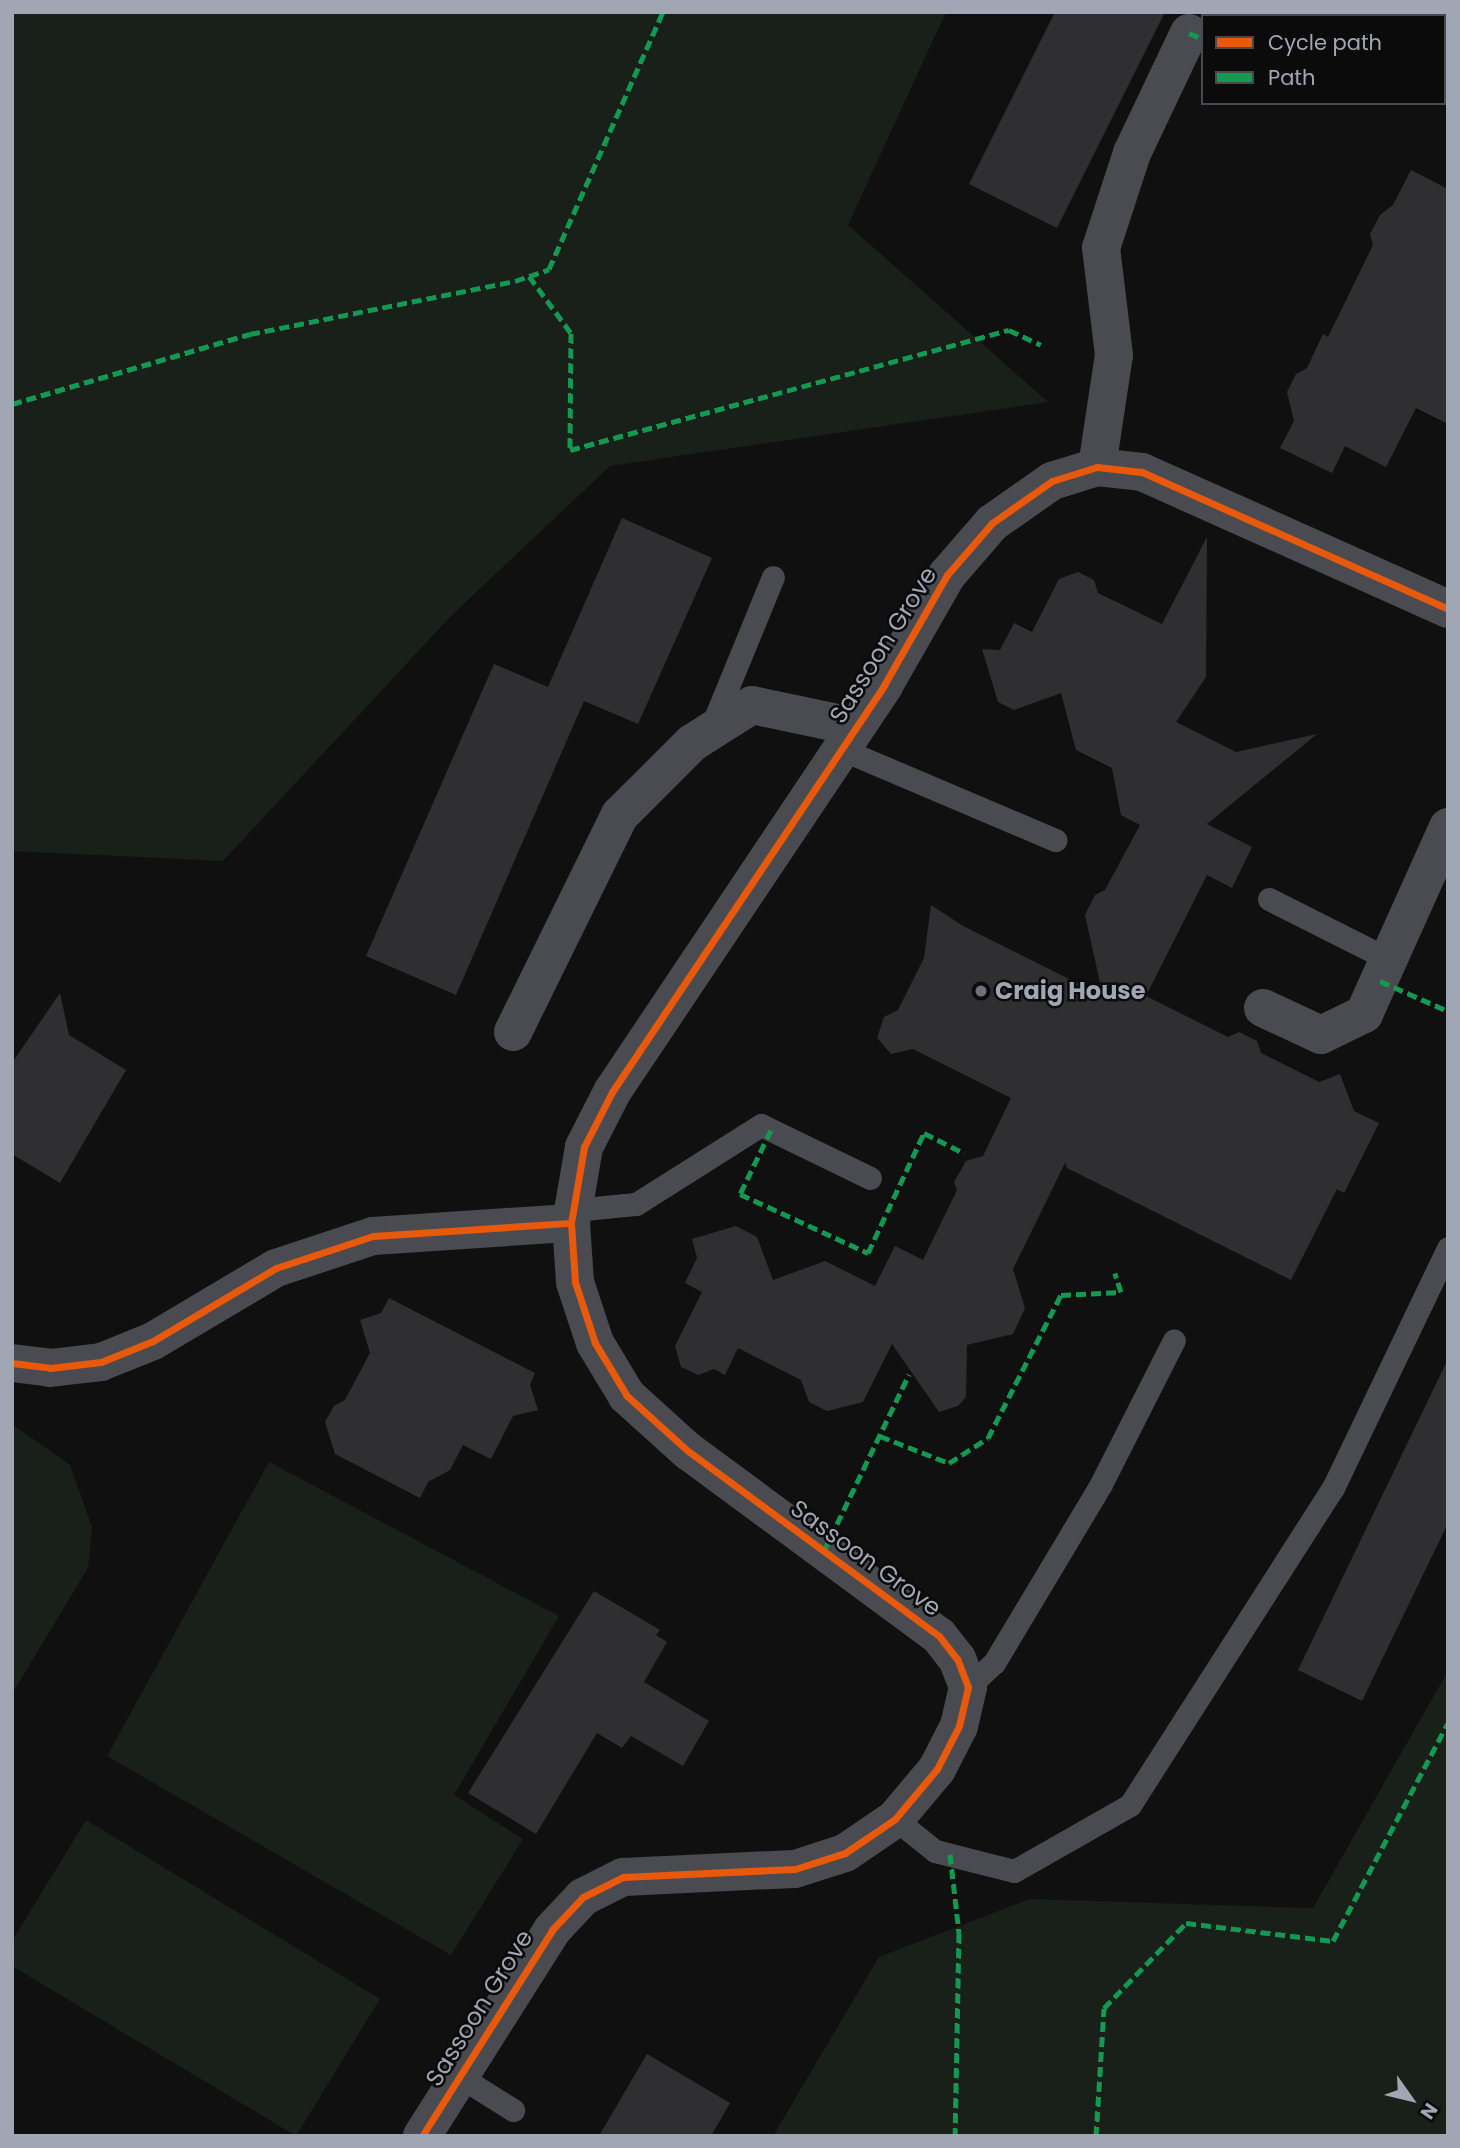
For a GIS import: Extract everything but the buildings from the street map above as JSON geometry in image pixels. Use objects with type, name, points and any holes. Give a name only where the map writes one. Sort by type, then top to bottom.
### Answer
[{"type":"street","points":[[1097,467],[1114,355],[1101,248],[1132,153],[1189,33]]},
{"type":"street","name":"Sassoon Grove","points":[[422,2136],[552,1930],[583,1896],[623,1877],[795,1870],[845,1853],[895,1819],[937,1769],[959,1726],[968,1687],[957,1659],[939,1636],[690,1452],[627,1396],[595,1343],[575,1282],[572,1217],[584,1147],[612,1093],[848,738],[947,575],[992,523],[1052,481],[1097,467],[1142,472],[1448,610]]},
{"type":"street","name":"Sassoon Grove","points":[[513,1032],[620,815],[692,743],[752,705],[848,738]]},
{"type":"street","points":[[1263,1008],[1321,1035],[1364,1014],[1448,827]]},
{"type":"street","points":[[12,1363],[50,1368],[101,1362],[153,1341],[276,1268],[373,1236],[572,1217]]},
{"type":"lane","points":[[710,731],[773,577]]},
{"type":"lane","points":[[848,738],[1055,840]]},
{"type":"lane","points":[[1269,898],[1390,960]]},
{"type":"lane","points":[[572,1217],[636,1204],[761,1125],[870,1178]]},
{"type":"lane","points":[[895,1819],[935,1851],[1014,1871],[1130,1805],[1333,1488],[1448,1248]]},
{"type":"lane","points":[[968,1687],[994,1663],[1094,1496],[1174,1340]]},
{"type":"lane","points":[[459,2076],[513,2110]]},
{"type":"shaded area","points":[[12,12],[946,12],[848,225],[1048,402],[610,466],[450,617],[223,861],[12,851]]},
{"type":"shaded area","points":[[12,1424],[70,1465],[92,1527],[88,1568],[12,1694]]},
{"type":"shaded area","points":[[269,1462],[559,1616],[454,1795],[523,1839],[451,1955],[107,1756]]},
{"type":"shaded area","points":[[1448,1671],[1448,2136],[773,2136],[879,1957],[1030,1899],[1313,1908]]},
{"type":"shaded area","points":[[86,1820],[380,1999],[296,2136],[12,1966],[12,1941]]},
{"type":"marked path","points":[[12,404],[250,334],[515,281],[549,269],[663,12]]},
{"type":"marked path","points":[[1189,33],[1201,38]]},
{"type":"marked path","points":[[529,276],[571,333],[570,450],[1009,330],[1041,345]]},
{"type":"marked path","points":[[1380,981],[1448,1011]]},
{"type":"marked path","points":[[771,1130],[740,1194],[868,1253],[924,1133],[964,1153]]},
{"type":"marked path","points":[[880,1436],[949,1463],[988,1438],[1061,1295],[1121,1292],[1115,1273]]},
{"type":"marked path","points":[[824,1551],[909,1374]]},
{"type":"marked path","points":[[1096,2136],[1104,2008],[1186,1923],[1333,1941],[1448,1723]]},
{"type":"marked path","points":[[950,1854],[959,1933],[955,2136]]},
{"type":"cycle path","points":[[422,2136],[552,1930],[583,1897],[623,1877],[795,1869],[845,1853],[895,1819],[937,1769],[959,1726],[968,1687],[957,1659],[939,1636],[689,1452],[627,1396],[595,1343],[575,1282],[571,1223],[584,1147],[612,1092],[884,685],[947,575],[992,523],[1052,481],[1097,467],[1142,472],[1448,609]]},
{"type":"cycle path","points":[[12,1363],[50,1368],[101,1362],[153,1341],[276,1268],[373,1236],[571,1223]]},
{"type":"place","name":"Craig House","points":[[981,991]]}]
